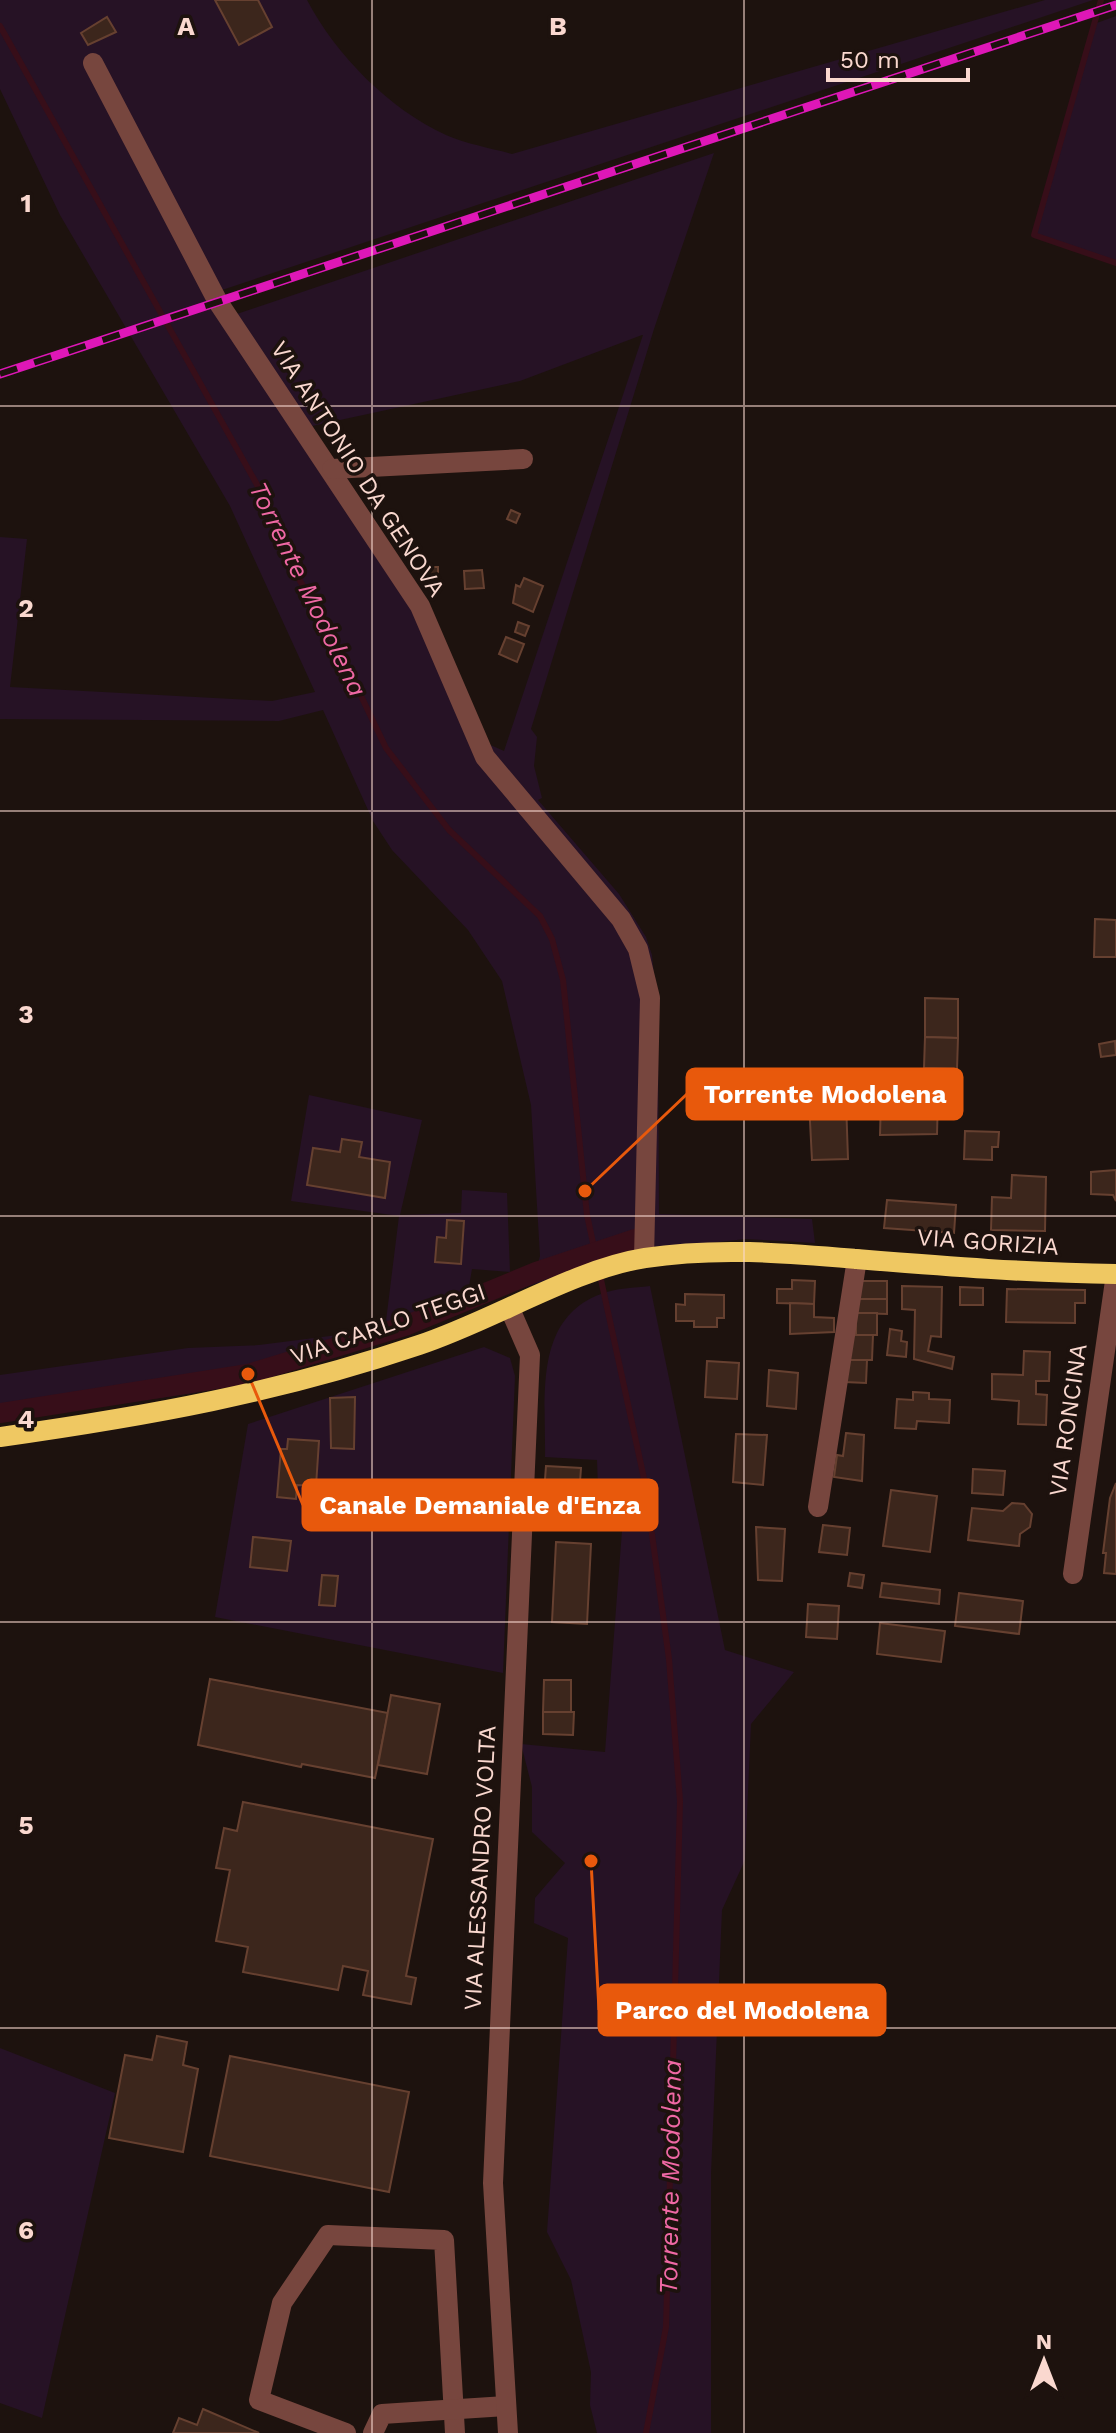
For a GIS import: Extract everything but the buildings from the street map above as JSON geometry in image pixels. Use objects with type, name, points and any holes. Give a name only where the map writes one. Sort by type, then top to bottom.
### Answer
[{"type":"main road","name":"VIA GORIZIA","points":[[510,1309],[577,1280],[637,1260],[760,1250],[857,1259],[1116,1274]]},
{"type":"main road","name":"VIA CARLO TEGGI","points":[[0,1437],[206,1405],[267,1392],[352,1369],[510,1309]]},
{"type":"street","name":"VIA ANTONIO DA GENOVA","points":[[93,63],[218,302],[332,469],[420,606],[485,757],[621,919],[638,949],[650,998],[637,1260]]},
{"type":"street","points":[[332,469],[523,459]]},
{"type":"street","points":[[818,1507],[857,1259]]},
{"type":"street","name":"VIA RONCINA","points":[[1073,1574],[1116,1274]]},
{"type":"street","name":"VIA ALESSANDRO VOLTA","points":[[508,2433],[493,2183],[530,1355],[510,1309]]},
{"type":"street","points":[[346,2433],[259,2400],[282,2303],[328,2235],[444,2240],[455,2433]]},
{"type":"street","points":[[373,2433],[382,2414],[506,2406]]},
{"type":"shaded area","points":[[0,0],[307,0],[349,60],[404,111],[454,138],[512,154],[1045,0],[1093,0],[213,293],[228,317],[714,153],[654,329],[531,729],[537,737],[534,766],[542,798],[538,800],[619,894],[646,937],[652,955],[658,1014],[659,1214],[812,1219],[815,1243],[745,1239],[615,1254],[541,1282],[194,1393],[0,1421],[0,1375],[188,1348],[259,1345],[385,1329],[399,1216],[291,1201],[309,1095],[422,1120],[400,1215],[461,1213],[462,1190],[507,1193],[510,1272],[472,1269],[467,1298],[536,1272],[540,1256],[531,1105],[502,981],[468,930],[392,850],[373,821],[323,710],[279,721],[0,719],[0,537],[27,539],[10,687],[272,701],[315,692],[230,506],[60,215],[0,89]],"holes":[[[643,335],[504,751],[477,739],[420,606],[303,428],[520,381]]]},
{"type":"shaded area","points":[[1116,16],[1116,263],[1034,235],[1094,24]]},
{"type":"shaded area","points":[[650,1286],[725,1650],[794,1672],[751,1724],[745,1860],[722,1910],[711,2174],[711,2433],[597,2433],[590,2405],[591,2372],[571,2280],[547,2232],[568,1938],[534,1923],[535,1898],[565,1863],[532,1832],[532,1787],[521,1744],[605,1752],[625,1492],[598,1488],[597,1460],[545,1457],[545,1386],[554,1341],[564,1322],[579,1306],[607,1292]]},
{"type":"shaded area","points":[[484,1347],[510,1358],[515,1376],[503,1673],[215,1617],[248,1424]]},
{"type":"shaded area","points":[[0,2048],[115,2093],[42,2418],[0,2403]]},
{"type":"waterway","points":[[1101,0],[1034,235],[1116,263]]},
{"type":"waterway","name":"Torrente Modolena","points":[[0,26],[269,506],[292,568],[326,623],[386,748],[449,830],[540,916],[552,939],[563,980],[587,1215],[645,1483],[669,1659],[680,1801],[666,2327],[646,2433]]},
{"type":"waterway","points":[[0,1413],[248,1374],[405,1326],[536,1272],[635,1239]]},
{"type":"railway","points":[[0,374],[1116,5]]},
{"type":"place","name":"Torrente Modolena","points":[[585,1191]]},
{"type":"place","name":"Canale Demaniale d'Enza","points":[[248,1374]]},
{"type":"place","name":"Parco del Modolena","points":[[591,1861]]}]
